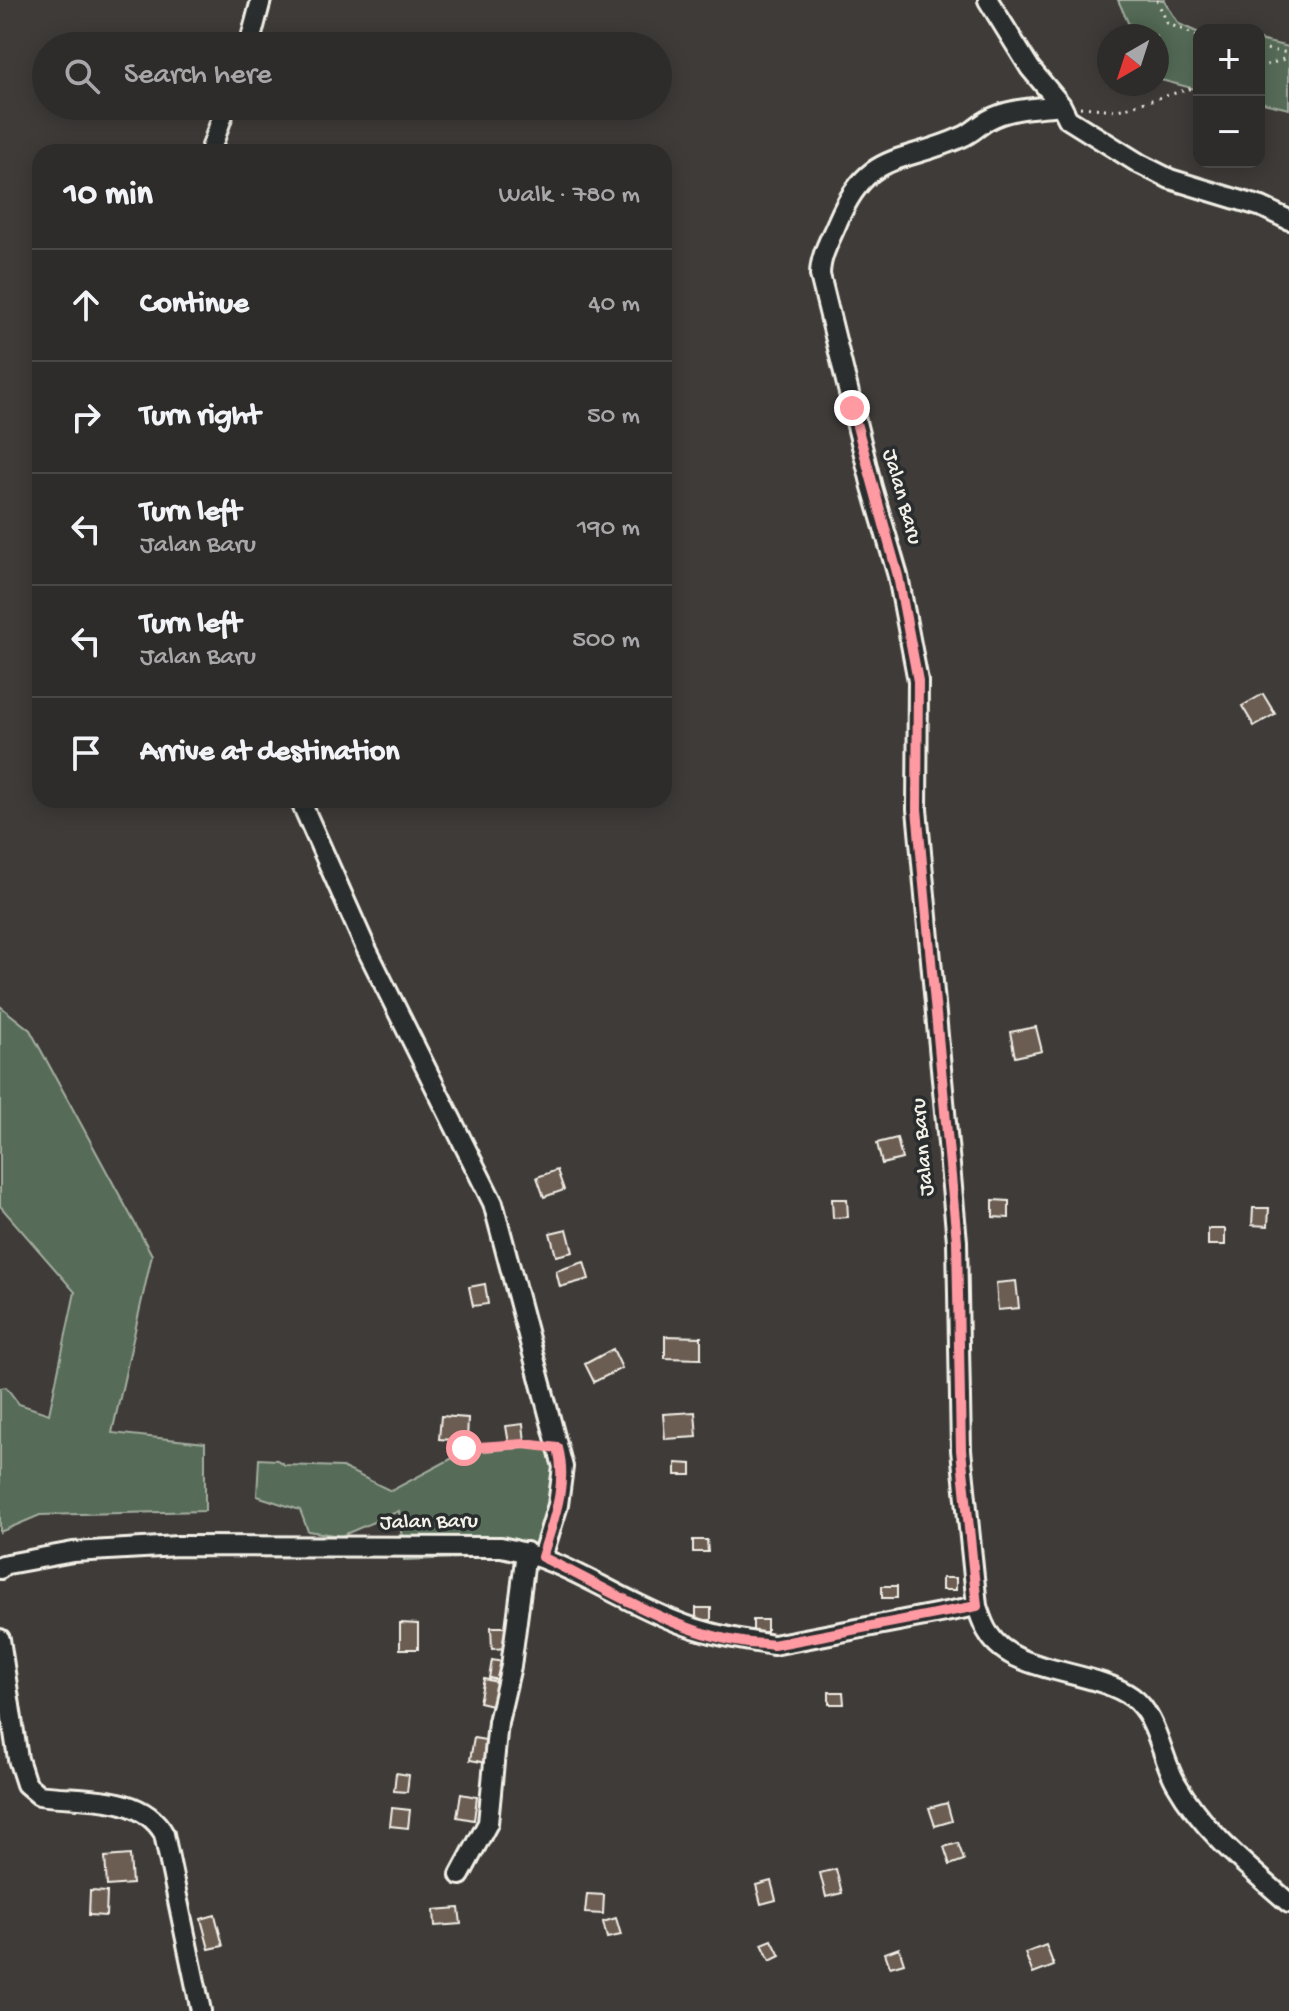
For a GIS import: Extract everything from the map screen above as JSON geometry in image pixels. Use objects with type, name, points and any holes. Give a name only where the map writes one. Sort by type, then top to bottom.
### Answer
[{"type":"street","points":[[253,32],[261,0]]},
{"type":"street","points":[[988,0],[1030,68],[1061,105],[1068,119],[1170,179],[1262,207],[1289,220]]},
{"type":"street","name":"Jalan Baru","points":[[0,1569],[2,1565],[73,1552],[178,1546],[366,1549],[475,1545],[534,1554],[678,1623],[741,1642],[773,1645],[977,1606],[961,1450],[957,1241],[917,809],[918,681],[898,576],[869,474],[820,275],[820,261],[842,208],[859,180],[876,167],[964,136],[990,118],[1061,105]]},
{"type":"street","points":[[213,144],[221,120]]},
{"type":"street","points":[[304,808],[366,948],[493,1203],[563,1467],[561,1491],[534,1554],[498,1722],[488,1823],[460,1875]]},
{"type":"street","points":[[977,1606],[989,1636],[1015,1658],[1084,1676],[1133,1697],[1143,1709],[1175,1782],[1193,1808],[1223,1842],[1289,1903]]},
{"type":"street","points":[[0,1639],[18,1759],[26,1784],[39,1795],[139,1808],[156,1819],[164,1834],[201,2011]]},
{"type":"path","points":[[1157,0],[1167,23],[1193,34]]},
{"type":"path","points":[[1265,49],[1289,55]]},
{"type":"path","points":[[1265,65],[1289,55]]},
{"type":"path","points":[[1061,105],[1118,110],[1193,88]]},
{"type":"path","points":[[464,1448],[524,1444],[558,1448]]},
{"type":"green space","points":[[1118,0],[1164,0],[1179,24],[1193,30],[1193,88],[1169,82],[1169,24],[1129,24]]},
{"type":"green space","points":[[1265,41],[1289,47],[1289,109],[1265,103]]},
{"type":"green space","points":[[0,1006],[30,1030],[152,1255],[112,1433],[205,1443],[205,1511],[40,1515],[0,1532],[0,1388],[6,1387],[19,1404],[49,1414],[75,1292],[0,1206]]},
{"type":"green space","points":[[524,1447],[555,1450],[556,1508],[535,1569],[500,1557],[404,1560],[399,1511],[341,1536],[308,1531],[300,1510],[257,1496],[259,1459],[277,1460],[285,1465],[342,1467],[391,1491],[462,1453]]},
{"type":"building","points":[[1263,694],[1275,714],[1254,726],[1242,706]]},
{"type":"building","points":[[1036,1027],[1042,1051],[1015,1057],[1010,1032]]},
{"type":"building","points":[[897,1138],[902,1159],[882,1164],[877,1143]]},
{"type":"building","points":[[557,1170],[564,1190],[544,1197],[537,1177]]},
{"type":"building","points":[[832,1199],[847,1199],[848,1217],[833,1218]]},
{"type":"building","points":[[993,1200],[1009,1201],[1009,1218],[993,1217]]},
{"type":"building","points":[[1253,1208],[1269,1208],[1268,1226],[1252,1225]]},
{"type":"building","points":[[567,1229],[573,1252],[556,1256],[550,1233]]},
{"type":"building","points":[[1208,1229],[1225,1229],[1225,1245],[1208,1245]]},
{"type":"building","points":[[584,1262],[589,1279],[560,1287],[556,1271]]},
{"type":"building","points":[[1016,1281],[1019,1308],[998,1310],[996,1283]]},
{"type":"building","points":[[485,1284],[488,1304],[473,1306],[469,1287]]},
{"type":"building","points":[[665,1336],[701,1337],[701,1359],[665,1358]]},
{"type":"building","points":[[613,1349],[622,1368],[594,1382],[585,1364]]},
{"type":"building","points":[[695,1412],[697,1437],[665,1439],[663,1414]]},
{"type":"building","points":[[441,1416],[468,1418],[467,1441],[439,1439]]},
{"type":"building","points":[[523,1424],[525,1442],[509,1444],[506,1426]]},
{"type":"building","points":[[676,1463],[691,1464],[691,1475],[676,1475]]},
{"type":"building","points":[[693,1540],[707,1540],[708,1552],[693,1552]]},
{"type":"building","points":[[942,1578],[956,1578],[956,1590],[942,1590]]},
{"type":"building","points":[[882,1586],[897,1586],[897,1598],[882,1598]]},
{"type":"building","points":[[696,1608],[711,1608],[711,1620],[696,1620]]},
{"type":"building","points":[[753,1620],[767,1620],[767,1632],[753,1632]]},
{"type":"building","points":[[400,1623],[418,1624],[418,1649],[400,1649]]},
{"type":"building","points":[[491,1627],[509,1627],[510,1648],[492,1649]]},
{"type":"building","points":[[492,1660],[503,1662],[500,1680],[489,1678]]},
{"type":"building","points":[[484,1679],[501,1683],[496,1706],[479,1702]]},
{"type":"building","points":[[829,1692],[843,1692],[844,1704],[829,1704]]},
{"type":"building","points":[[474,1738],[491,1741],[487,1763],[470,1760]]},
{"type":"building","points":[[396,1773],[409,1775],[407,1792],[394,1791]]},
{"type":"building","points":[[461,1794],[477,1797],[474,1820],[457,1817]]},
{"type":"building","points":[[947,1803],[952,1821],[935,1826],[929,1808]]},
{"type":"building","points":[[392,1808],[410,1810],[408,1828],[390,1826]]},
{"type":"building","points":[[958,1843],[964,1860],[950,1865],[944,1847]]},
{"type":"building","points":[[130,1855],[132,1884],[107,1886],[105,1857]]},
{"type":"building","points":[[836,1869],[842,1893],[826,1897],[820,1873]]},
{"type":"building","points":[[771,1881],[776,1900],[761,1904],[756,1885]]},
{"type":"building","points":[[90,1891],[107,1892],[106,1916],[89,1915]]},
{"type":"building","points":[[587,1894],[604,1895],[603,1914],[585,1913]]},
{"type":"building","points":[[459,1908],[461,1924],[435,1926],[434,1910]]},
{"type":"building","points":[[215,1915],[223,1946],[209,1949],[201,1919]]},
{"type":"building","points":[[616,1918],[621,1935],[607,1938],[603,1922]]},
{"type":"building","points":[[772,1940],[780,1956],[770,1961],[762,1944]]},
{"type":"building","points":[[1046,1945],[1054,1966],[1033,1974],[1025,1953]]},
{"type":"building","points":[[899,1948],[904,1963],[890,1967],[885,1953]]},
{"type":"route","points":[[464,1448],[524,1444],[558,1448],[563,1467],[561,1491],[542,1557],[678,1623],[741,1642],[773,1645],[977,1606],[961,1450],[957,1241],[917,809],[918,681],[898,576],[852,408]]}]
